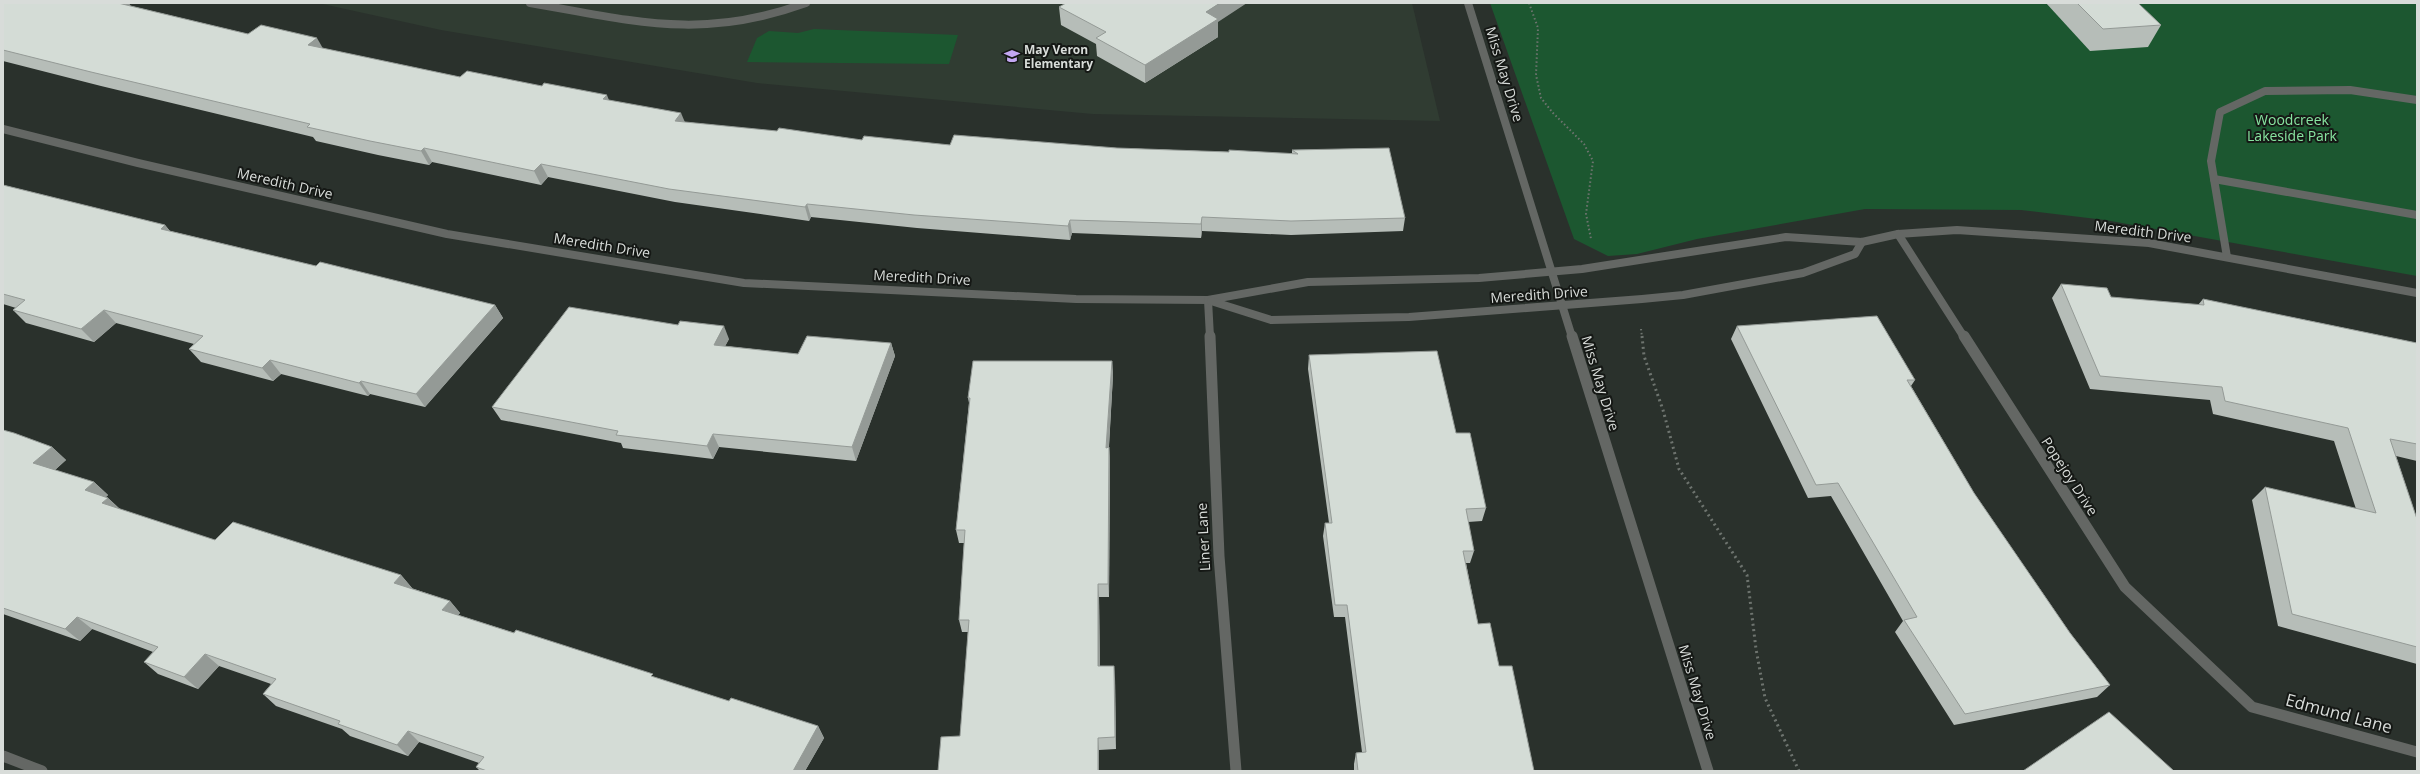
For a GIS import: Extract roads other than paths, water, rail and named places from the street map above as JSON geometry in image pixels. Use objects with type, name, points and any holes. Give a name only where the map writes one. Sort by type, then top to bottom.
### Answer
[{"type":"street","points":[[530,3],[659,25],[682,26],[712,25],[750,20],[806,3]]},
{"type":"street","name":"Miss May Drive","points":[[1468,3],[1708,771]]},
{"type":"street","points":[[2227,257],[2211,162],[2220,112],[2265,91],[2350,90],[2417,100]]},
{"type":"street","name":"Meredith Drive","points":[[3,129],[138,163],[447,234],[744,283],[1076,299],[1208,300],[1308,282],[1479,278],[1552,272],[1628,262],[1786,237],[1862,242],[1898,234],[1957,230],[2149,243],[2417,292]]},
{"type":"street","points":[[2214,179],[2417,215]]},
{"type":"street","name":"Popejoy Drive","points":[[1898,234],[2125,588],[2252,707]]},
{"type":"street","name":"Meredith Drive","points":[[1208,300],[1271,320],[1409,317],[1683,296],[1803,273],[1855,254],[1862,242]]},
{"type":"street","name":"Liner Lane","points":[[1208,300],[1219,556],[1236,771]]},
{"type":"street","name":"Edmund Lane","points":[[2252,707],[2417,752]]},
{"type":"street","points":[[3,756],[42,771]]},
{"type":"place","name":"May Veron Elementary","points":[[1012,56]]},
{"type":"park label","name":"Woodcreek Lakeside Park","points":[[2292,128]]}]
